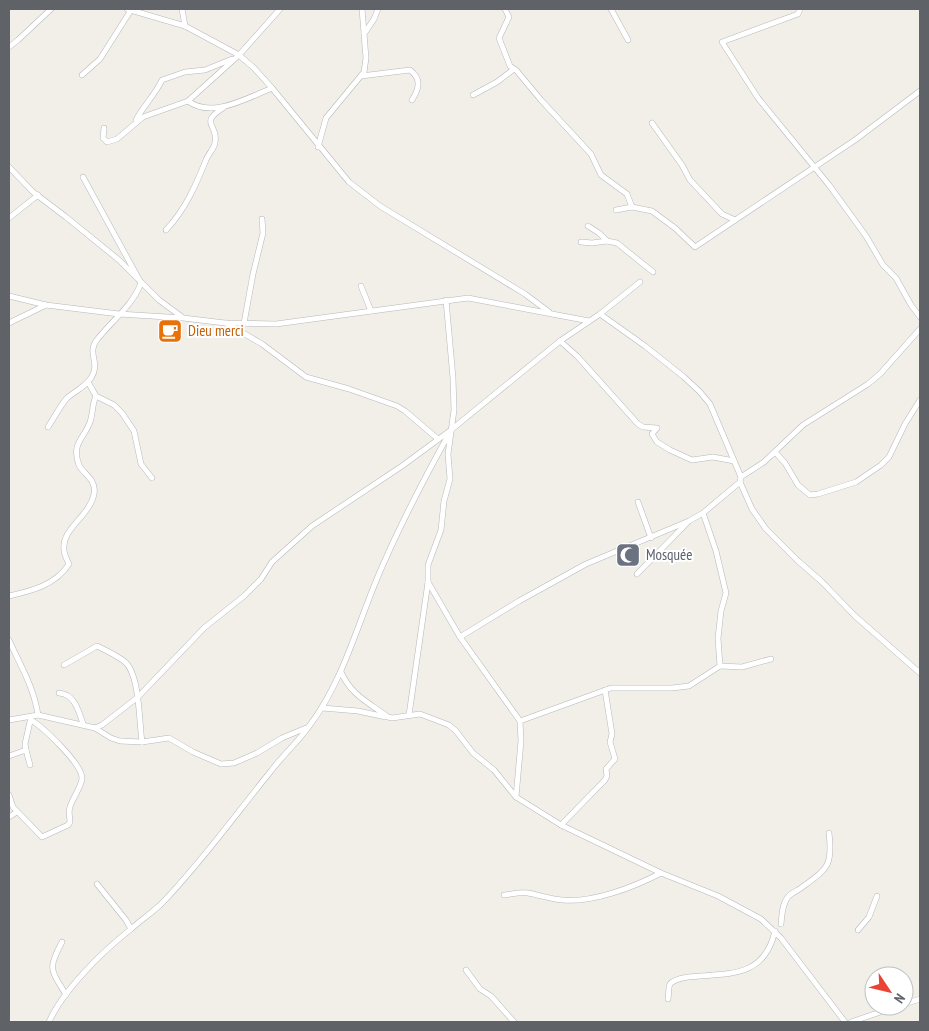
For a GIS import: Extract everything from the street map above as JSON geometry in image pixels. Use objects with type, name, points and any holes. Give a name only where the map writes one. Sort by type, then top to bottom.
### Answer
[{"type":"street","points":[[9,47],[51,9]]},
{"type":"street","points":[[82,75],[100,60],[131,9],[185,26],[239,55],[254,68],[348,182],[380,206],[525,294],[550,313]]},
{"type":"street","points":[[182,9],[185,26]]},
{"type":"street","points":[[135,122],[143,117],[188,100],[239,55],[279,9]]},
{"type":"street","points":[[318,147],[326,118],[364,72],[366,58],[362,9]]},
{"type":"street","points":[[364,34],[378,9]]},
{"type":"street","points":[[505,9],[509,17],[499,38],[510,66],[591,154],[601,174],[627,194],[632,207]]},
{"type":"street","points":[[611,9],[628,40]]},
{"type":"street","points":[[800,9],[798,14],[722,42],[758,98],[814,166],[866,236],[883,266],[896,278],[910,306],[920,317]]},
{"type":"street","points":[[104,128],[103,138],[107,142],[113,142],[135,122],[147,102],[156,93],[162,80],[185,72],[205,70],[239,55]]},
{"type":"street","points":[[473,95],[497,82],[514,69]]},
{"type":"street","points":[[361,76],[410,70],[415,73],[419,82],[419,88],[412,100]]},
{"type":"street","points":[[166,230],[184,206],[215,144],[210,120],[211,116],[227,105],[272,88]]},
{"type":"street","points":[[616,210],[632,207],[654,212],[695,246],[862,135],[920,91]]},
{"type":"street","points":[[188,100],[200,108],[227,105]]},
{"type":"street","points":[[652,123],[682,164],[690,180],[722,214],[735,220]]},
{"type":"street","points":[[9,168],[25,185],[119,260],[140,283],[170,310],[183,318]]},
{"type":"street","points":[[48,427],[66,399],[88,382],[96,364],[93,355],[94,344],[136,296],[140,283],[83,176]]},
{"type":"street","points":[[9,218],[38,196]]},
{"type":"street","points":[[244,323],[263,233],[262,219]]},
{"type":"street","points":[[588,226],[607,240],[617,243],[654,272]]},
{"type":"street","points":[[581,242],[592,243],[607,240]]},
{"type":"street","points":[[119,260],[122,247]]},
{"type":"street","points":[[95,728],[102,725],[138,697],[204,628],[244,596],[261,579],[272,562],[312,526],[402,466],[451,430],[560,341],[600,314],[640,282]]},
{"type":"street","points":[[361,286],[371,311]]},
{"type":"street","points":[[9,296],[46,305],[119,314],[226,323],[276,324],[468,298],[589,321]]},
{"type":"street","points":[[409,715],[428,582],[428,565],[440,530],[444,501],[450,479],[448,454],[454,410],[446,300]]},
{"type":"street","points":[[9,323],[46,305]]},
{"type":"street","points":[[600,314],[684,377],[700,392],[710,404],[752,509],[766,529],[821,581],[849,611],[920,673]]},
{"type":"street","points":[[226,323],[262,344],[306,377],[349,388],[397,406],[438,439]]},
{"type":"street","points":[[764,462],[803,425],[874,379],[920,329]]},
{"type":"street","points":[[560,341],[577,356],[638,424],[643,427],[657,428],[652,434],[657,442],[692,460],[713,457],[734,461]]},
{"type":"street","points":[[88,382],[96,396],[118,409],[134,430],[141,464],[152,478]]},
{"type":"street","points":[[9,596],[56,579],[69,564],[64,550],[65,536],[92,505],[95,491],[90,476],[79,466],[77,442],[90,423],[96,396]]},
{"type":"street","points":[[460,637],[519,601],[586,564],[651,538],[703,513],[740,479],[775,452],[785,463],[798,485],[810,495],[856,482],[881,465],[889,456],[920,400]]},
{"type":"street","points":[[51,1021],[66,995],[85,972],[131,929],[166,900],[273,768],[309,727],[322,708],[341,672],[381,568],[414,498],[451,430]]},
{"type":"street","points":[[638,502],[651,538]]},
{"type":"street","points":[[703,513],[716,551],[726,593],[718,638],[720,666]]},
{"type":"street","points":[[637,574],[689,521]]},
{"type":"street","points":[[428,582],[460,637],[520,721],[521,741],[516,797]]},
{"type":"street","points":[[9,640],[31,685],[36,699],[38,715]]},
{"type":"street","points":[[64,665],[97,646],[123,660],[130,667],[134,676],[142,742]]},
{"type":"street","points":[[520,721],[605,690],[619,687],[672,688],[689,686],[720,666],[742,667],[771,659]]},
{"type":"street","points":[[341,672],[347,685],[357,695],[388,717]]},
{"type":"street","points":[[561,825],[605,780],[607,776],[606,769],[615,759],[610,742],[612,734],[605,690]]},
{"type":"street","points":[[59,693],[67,695],[75,703],[83,724]]},
{"type":"street","points":[[322,708],[358,711],[388,717],[420,714],[449,725],[473,753],[494,770],[516,797],[561,825],[661,873],[718,896],[761,919],[775,931],[845,1022]]},
{"type":"street","points":[[9,720],[31,718],[38,715],[83,724],[95,728],[111,738],[125,742],[142,742],[169,738],[193,752],[221,764],[230,764],[257,753],[282,738],[309,727]]},
{"type":"street","points":[[30,765],[25,744],[31,718]]},
{"type":"street","points":[[9,795],[17,812],[42,837],[68,824],[71,820],[69,810],[82,782],[81,771],[40,725],[31,718]]},
{"type":"street","points":[[9,756],[26,750]]},
{"type":"street","points":[[9,817],[17,812]]},
{"type":"street","points":[[781,924],[787,898],[823,871],[829,864],[831,856],[829,834]]},
{"type":"street","points":[[504,895],[526,893],[562,900],[576,900],[636,886],[661,873]]},
{"type":"street","points":[[97,884],[131,929]]},
{"type":"street","points":[[858,930],[869,917],[876,896]]},
{"type":"street","points":[[668,999],[669,988],[674,980],[684,977],[746,970],[758,964],[771,948],[775,931]]},
{"type":"street","points":[[62,942],[52,960],[52,966],[54,974],[66,995]]},
{"type":"street","points":[[466,970],[480,989],[491,996],[514,1022]]},
{"type":"street","points":[[851,1022],[869,1016]]},
{"type":"place","name":"Dieu merci","points":[[170,331]]},
{"type":"place","name":"Mosquée","points":[[628,555]]}]
